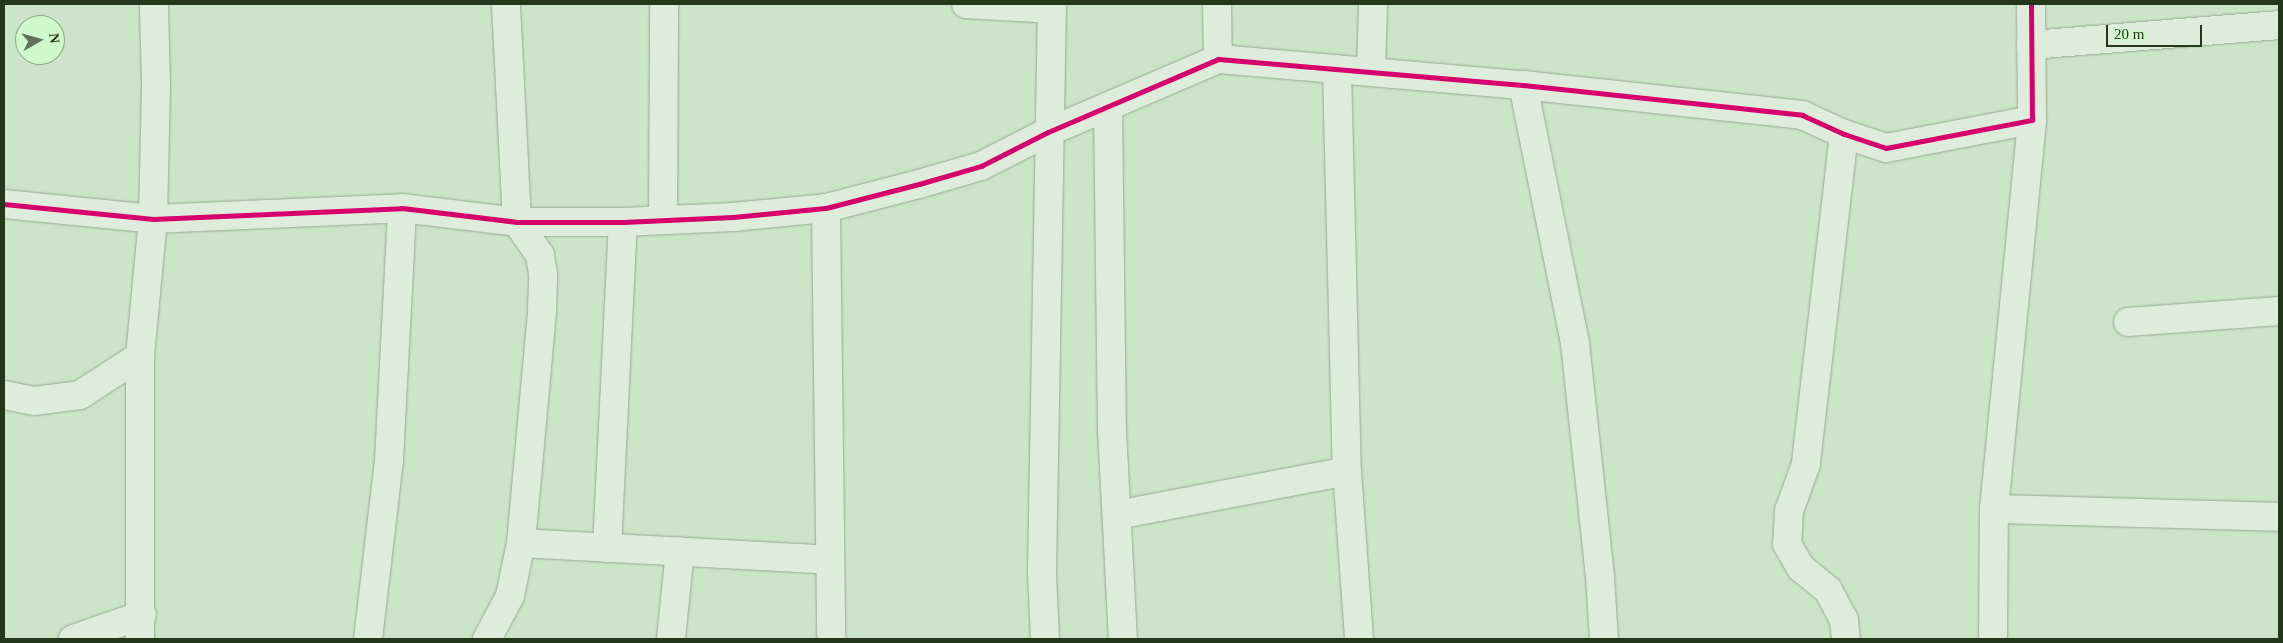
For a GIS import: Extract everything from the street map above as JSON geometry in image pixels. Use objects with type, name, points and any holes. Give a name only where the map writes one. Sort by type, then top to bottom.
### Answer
[{"type":"street","points":[[72,639],[141,627],[140,356],[153,220],[156,83],[154,4]]},
{"type":"street","points":[[487,639],[510,596],[521,543],[542,310],[543,274],[540,255],[517,222],[506,4]]},
{"type":"street","points":[[663,220],[664,4]]},
{"type":"street","points":[[966,4],[1052,6],[1048,132],[1042,572],[1045,639]]},
{"type":"street","points":[[1216,4],[1218,59]]},
{"type":"street","points":[[1371,72],[1373,4]]},
{"type":"street","points":[[1993,639],[1994,509],[2032,120],[2031,4]]},
{"type":"street","points":[[2031,45],[2279,25]]},
{"type":"street","points":[[4,204],[153,220],[402,208],[517,222],[623,222],[733,217],[826,208],[981,166],[1048,132],[1218,59],[1523,84],[1802,115],[1844,134],[1886,148],[2032,120]]},
{"type":"street","points":[[1337,69],[1347,471],[1359,639]]},
{"type":"street","points":[[1523,84],[1576,343],[1600,576],[1604,639]]},
{"type":"street","points":[[1108,106],[1112,430],[1123,639]]},
{"type":"street","points":[[1844,134],[1806,464],[1789,511],[1787,544],[1801,568],[1828,590],[1844,620],[1846,639]]},
{"type":"street","points":[[368,639],[389,460],[402,208]]},
{"type":"street","points":[[826,208],[831,639]]},
{"type":"street","points":[[607,548],[623,222]]},
{"type":"street","points":[[2128,322],[2279,311]]},
{"type":"street","points":[[4,395],[34,401],[80,395],[140,356]]},
{"type":"street","points":[[1116,515],[1347,471]]},
{"type":"street","points":[[1994,509],[2279,517]]},
{"type":"street","points":[[521,543],[830,560]]},
{"type":"street","points":[[671,639],[680,551]]},
{"type":"cycle path","points":[[4,204],[153,219],[402,208],[517,222],[623,222],[733,217],[826,208],[981,166],[1048,132],[1218,59],[1523,85],[1802,115],[1844,134],[1886,148],[2032,120],[2031,4]]}]
